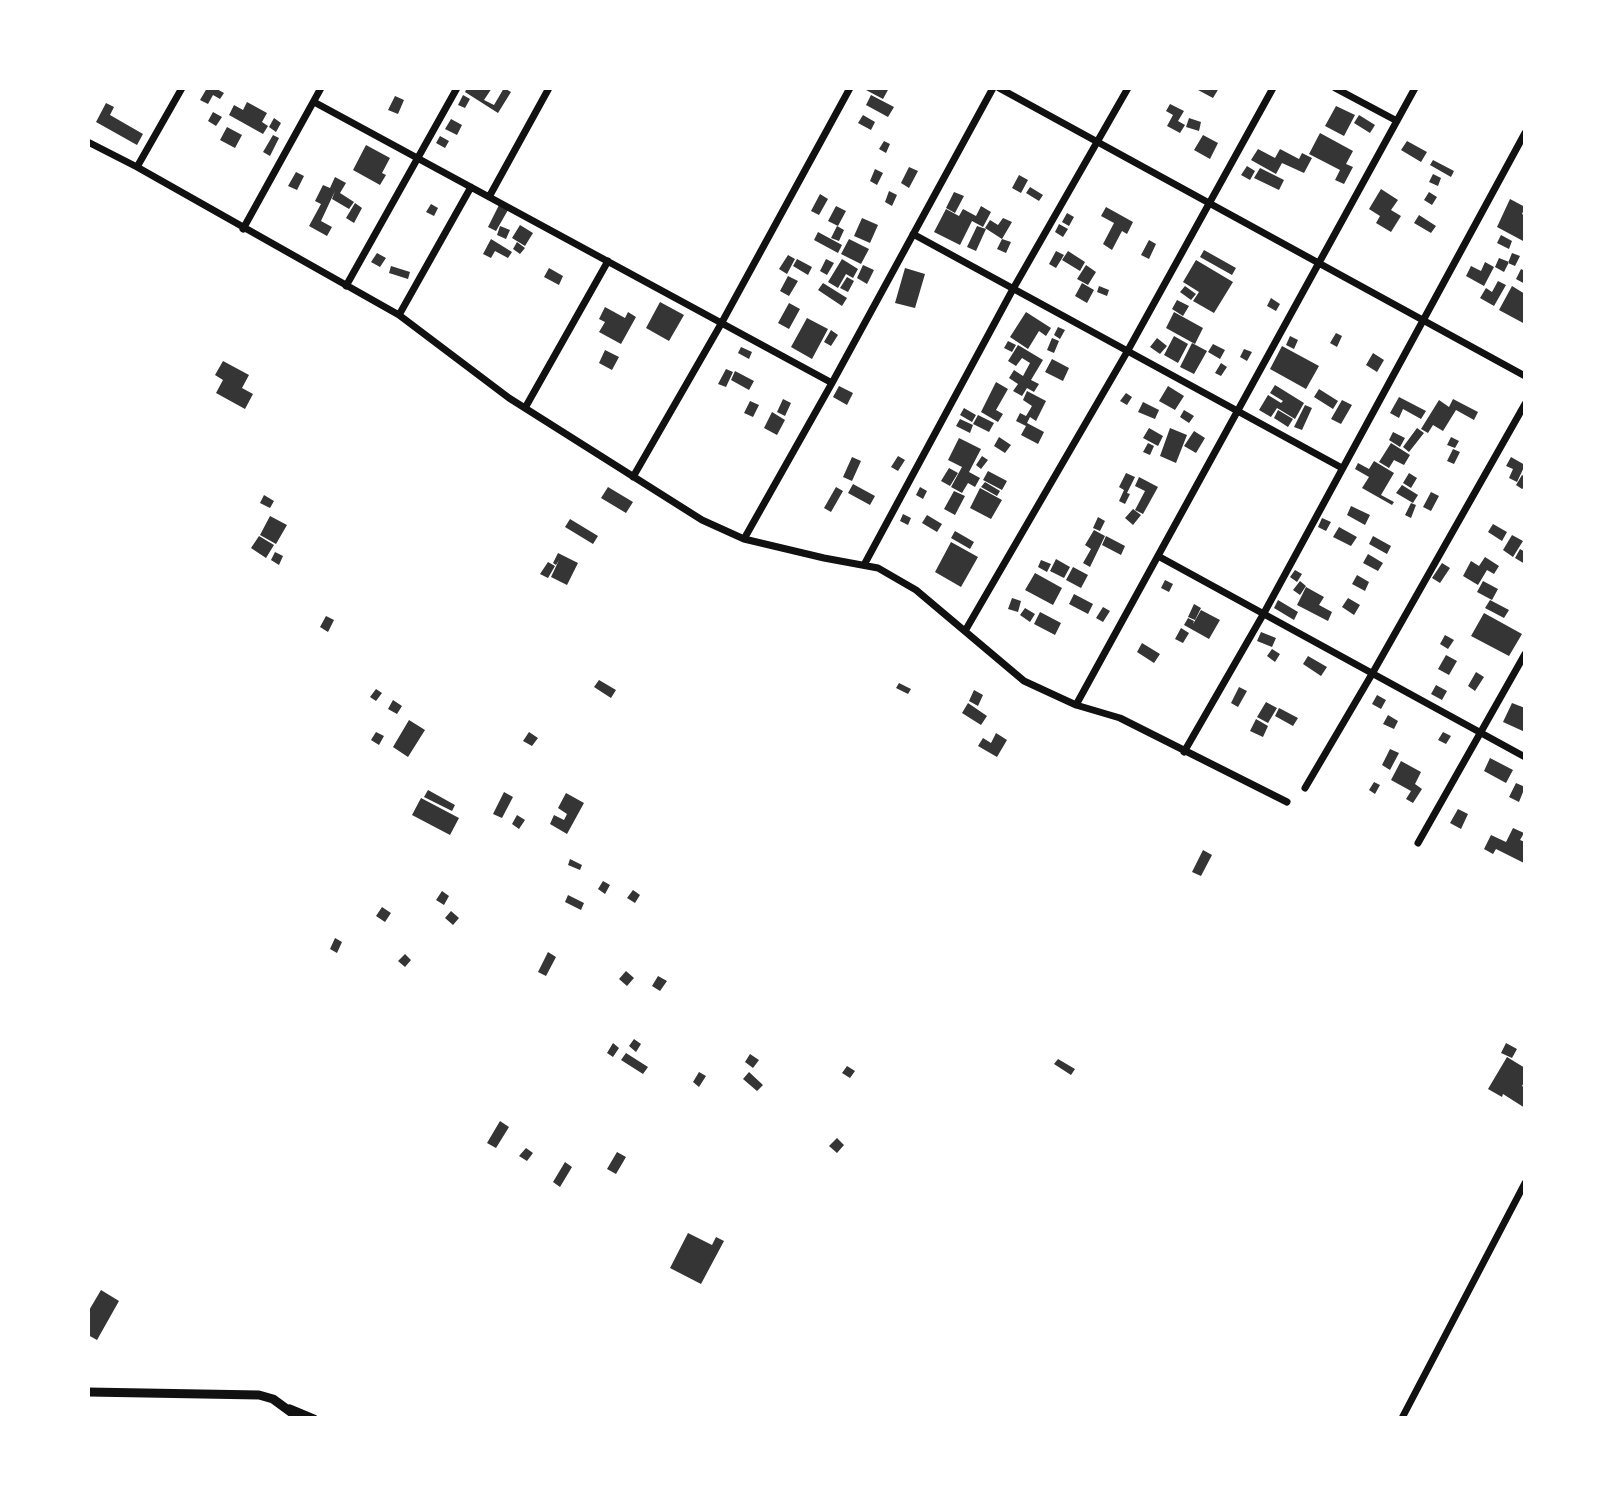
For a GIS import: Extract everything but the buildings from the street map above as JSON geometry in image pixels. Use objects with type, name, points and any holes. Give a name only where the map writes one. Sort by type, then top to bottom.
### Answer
[{"type":"street","points":[[137,167],[182,88]]},
{"type":"street","points":[[243,229],[321,88]]},
{"type":"street","points":[[346,286],[457,88]]},
{"type":"street","points":[[489,197],[549,88]]},
{"type":"street","points":[[633,477],[850,88]]},
{"type":"street","points":[[744,539],[996,88],[1525,376]]},
{"type":"street","points":[[864,565],[1013,289],[1128,88]]},
{"type":"street","points":[[965,631],[1127,352],[1273,88]]},
{"type":"street","points":[[1335,88],[1397,121]]},
{"type":"street","points":[[1076,705],[1415,88]]},
{"type":"street","points":[[314,102],[832,383]]},
{"type":"street","points":[[1184,752],[1264,613],[1525,133]]},
{"type":"street","points":[[88,142],[399,315],[525,408],[702,520],[744,539],[878,568],[900,579],[1024,681],[1076,705],[1120,718],[1287,802]]},
{"type":"street","points":[[399,315],[471,187]]},
{"type":"street","points":[[913,234],[1342,468]]},
{"type":"street","points":[[525,408],[608,261]]},
{"type":"street","points":[[1305,788],[1525,404]]},
{"type":"street","points":[[1158,556],[1525,757]]},
{"type":"street","points":[[1418,843],[1525,654]]},
{"type":"street","points":[[1402,1418],[1525,1183]]},
{"type":"street","points":[[88,1392],[238,1392],[259,1395],[314,1418]]},
{"type":"street","points":[[281,1404],[299,1418]]}]
